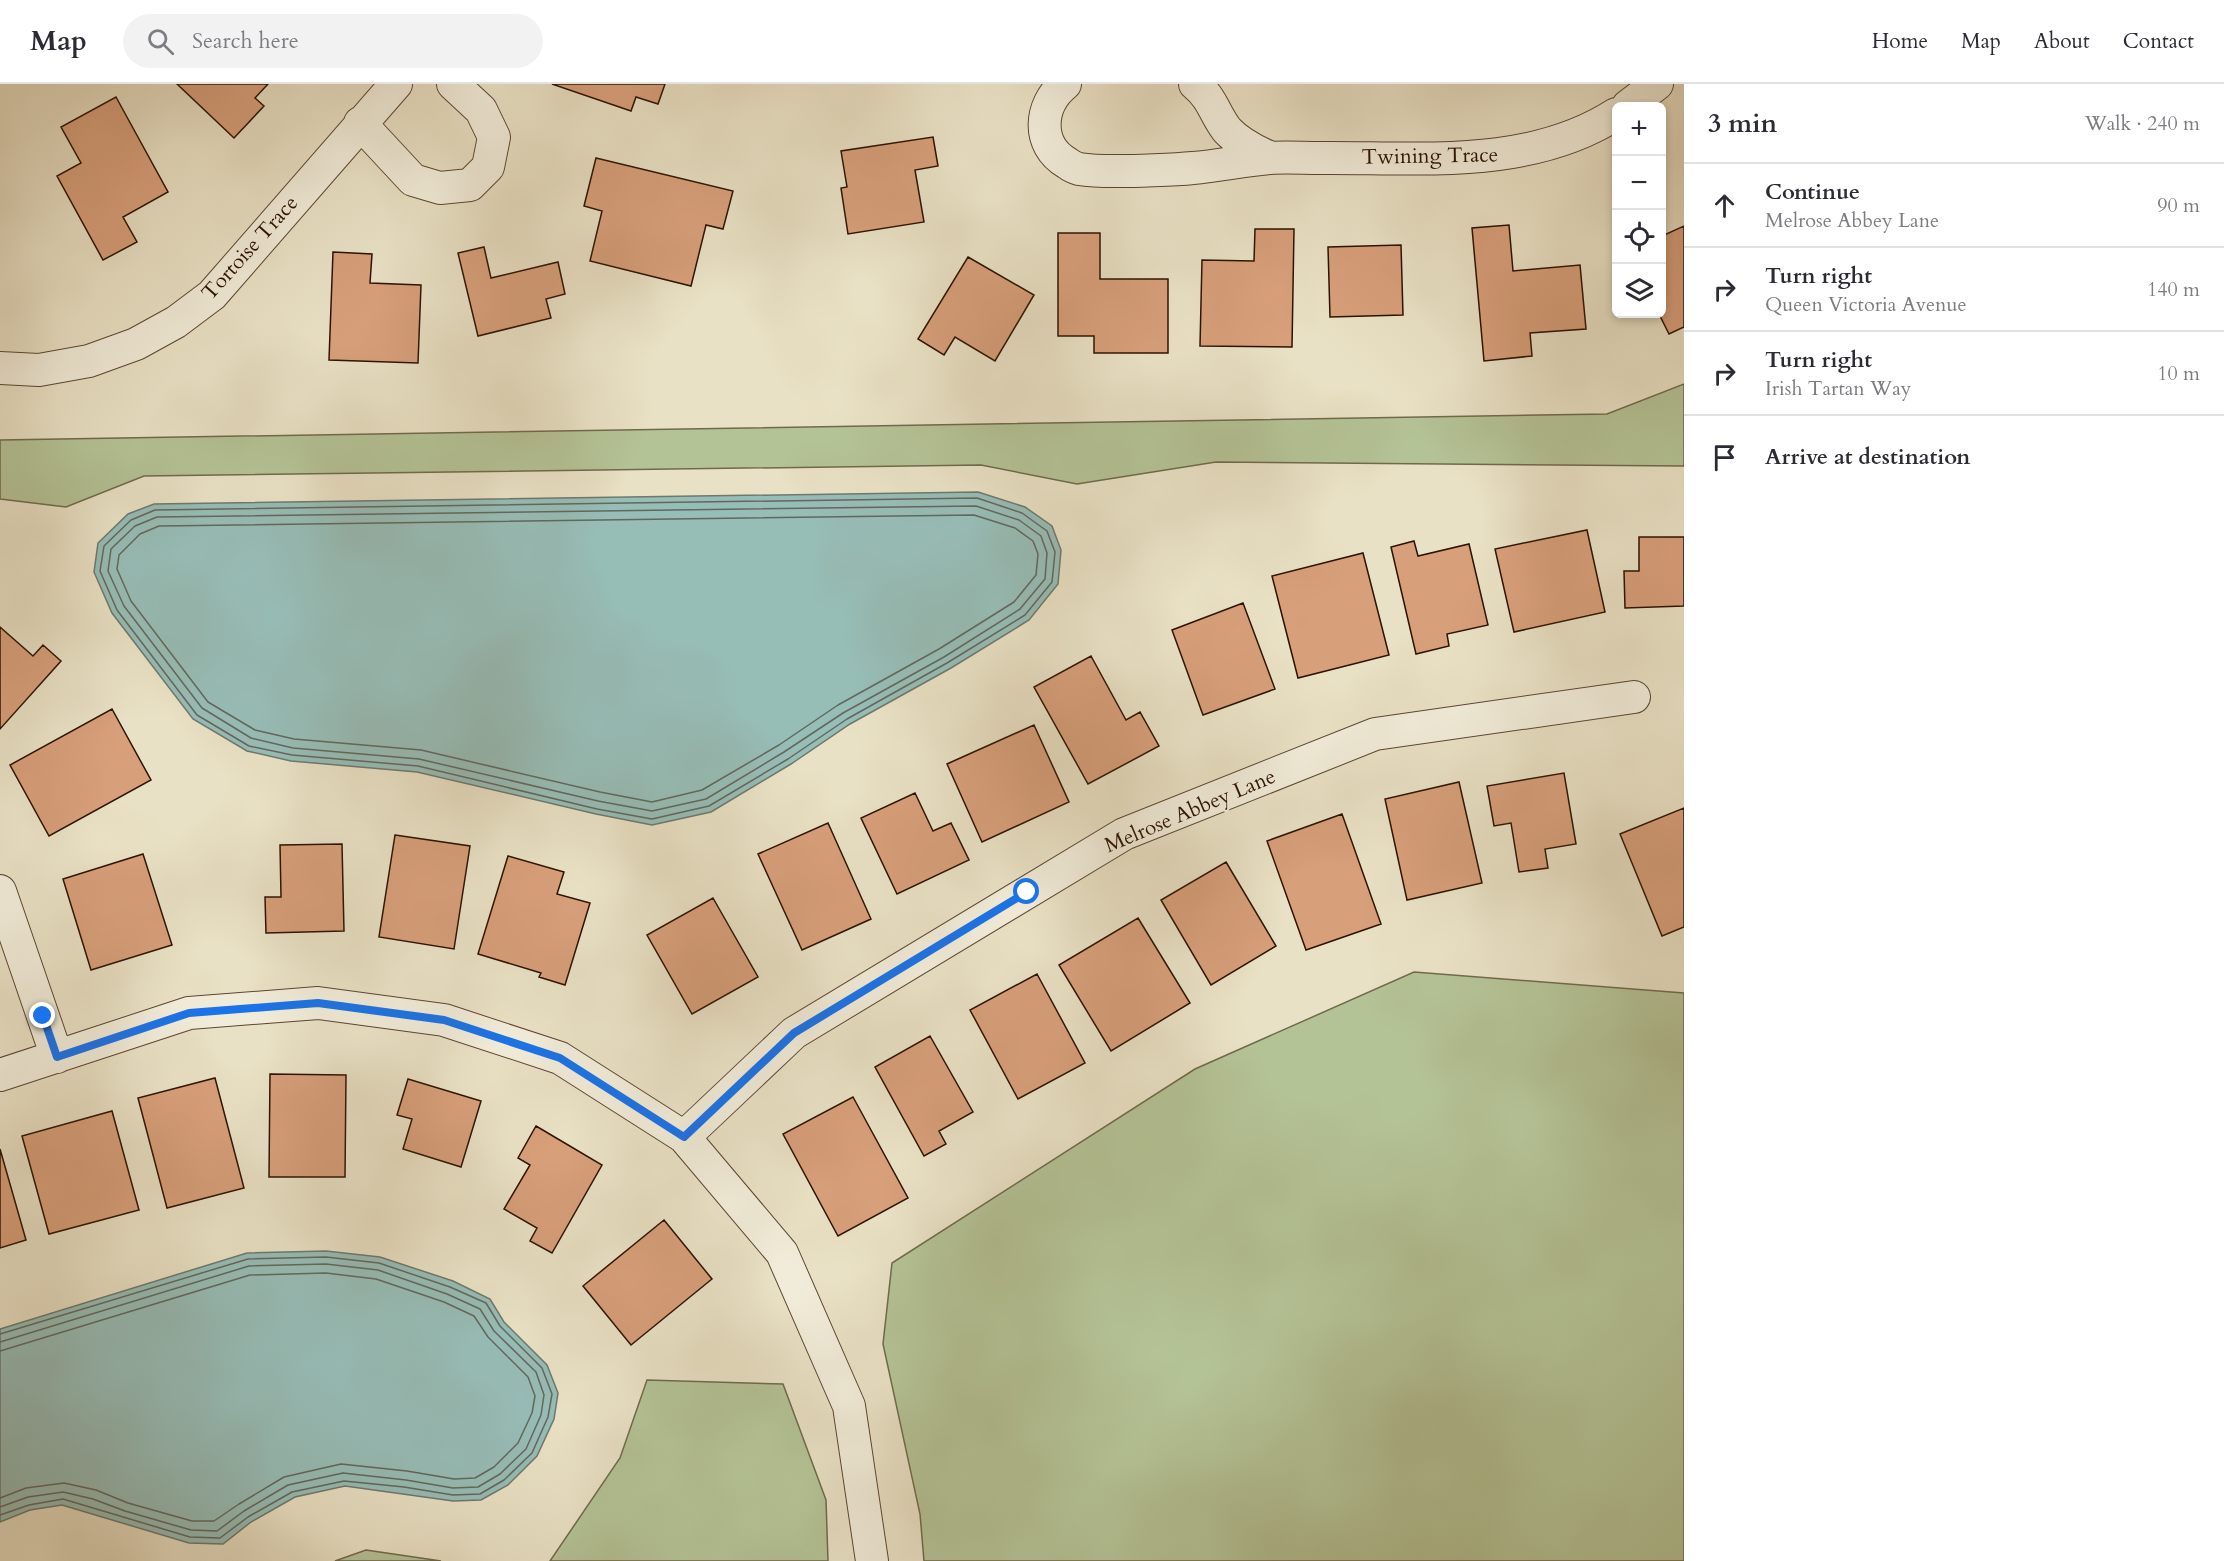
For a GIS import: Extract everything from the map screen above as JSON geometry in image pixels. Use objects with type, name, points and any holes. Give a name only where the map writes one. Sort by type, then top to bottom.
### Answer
[{"type":"street","name":"Tortoise Trace","points":[[0,368],[39,370],[89,361],[136,344],[176,322],[212,295],[396,84]]},
{"type":"street","points":[[360,123],[413,180],[440,188],[470,184],[488,166],[494,137],[480,110],[453,84]]},
{"type":"street","name":"Twining Trace","points":[[1065,84],[1052,98],[1045,111],[1044,131],[1048,144],[1059,158],[1077,169],[1107,171],[1191,169],[1271,158],[1467,157],[1509,153],[1557,142],[1612,117]]},
{"type":"street","name":"Twining Trace","points":[[1195,84],[1206,93],[1227,130],[1248,147],[1271,158]]},
{"type":"street","points":[[1633,102],[1658,84]]},
{"type":"street","name":"Melrose Abbey Lane","points":[[684,1137],[794,1033],[1124,834],[1375,734],[1634,697]]},
{"type":"street","points":[[0,891],[57,1057]]},
{"type":"street","points":[[0,1075],[189,1013],[318,1003],[444,1020],[560,1058],[684,1137],[782,1253],[849,1406],[872,1561]]},
{"type":"green space","points":[[1684,384],[1684,466],[1216,462],[1077,484],[981,465],[144,476],[66,507],[0,499],[0,440],[1607,414]]},
{"type":"green space","points":[[1414,972],[1684,993],[1684,1561],[924,1561],[920,1514],[883,1344],[892,1263],[1195,1069]]},
{"type":"green space","points":[[647,1380],[783,1384],[826,1500],[828,1561],[550,1561],[620,1458]]},
{"type":"green space","points":[[366,1550],[441,1561],[335,1561]]},
{"type":"water","points":[[978,492],[1025,507],[1052,526],[1061,550],[1058,584],[1029,620],[951,668],[850,724],[791,764],[711,812],[652,825],[417,772],[291,761],[247,751],[193,719],[112,613],[94,572],[98,543],[128,514],[154,504]]},
{"type":"water","points":[[326,1251],[380,1257],[453,1281],[490,1299],[504,1322],[547,1365],[558,1393],[554,1419],[537,1456],[508,1485],[481,1500],[453,1501],[345,1486],[295,1497],[251,1522],[223,1544],[189,1543],[62,1505],[30,1510],[0,1522],[0,1329],[247,1253]]},
{"type":"building","points":[[177,84],[268,84],[255,98],[264,106],[234,138]]},
{"type":"building","points":[[552,84],[665,84],[658,104],[636,97],[631,111]]},
{"type":"building","points":[[116,97],[168,192],[123,217],[137,242],[103,260],[57,176],[81,163],[61,127]]},
{"type":"building","points":[[933,137],[938,166],[915,170],[924,222],[848,234],[841,188],[847,187],[841,151]]},
{"type":"building","points":[[596,158],[733,191],[723,229],[706,225],[691,286],[590,261],[602,211],[584,206]]},
{"type":"building","points":[[1509,225],[1513,271],[1580,265],[1586,329],[1530,333],[1532,356],[1484,361],[1472,228]]},
{"type":"building","points":[[1684,226],[1684,327],[1669,334],[1661,318],[1666,318],[1666,234]]},
{"type":"building","points":[[1255,229],[1294,229],[1292,347],[1200,346],[1202,260],[1254,261]]},
{"type":"building","points":[[1058,233],[1100,233],[1100,279],[1168,279],[1168,353],[1094,353],[1094,336],[1058,336]]},
{"type":"building","points":[[1401,245],[1403,315],[1330,317],[1328,247]]},
{"type":"building","points":[[484,247],[491,278],[558,262],[565,294],[546,299],[551,318],[478,336],[458,253]]},
{"type":"building","points":[[333,252],[372,254],[370,283],[421,285],[418,363],[329,360]]},
{"type":"building","points":[[968,257],[1034,295],[995,361],[955,337],[944,355],[918,339]]},
{"type":"building","points":[[1587,530],[1605,612],[1514,632],[1495,549]]},
{"type":"building","points":[[1639,537],[1684,537],[1684,606],[1625,608],[1624,571],[1639,571]]},
{"type":"building","points":[[1414,541],[1418,556],[1469,544],[1488,625],[1447,634],[1449,646],[1416,654],[1391,547]]},
{"type":"building","points":[[1363,553],[1389,655],[1298,678],[1272,576]]},
{"type":"building","points":[[1243,603],[1275,689],[1203,715],[1172,630]]},
{"type":"building","points":[[0,627],[33,656],[43,645],[61,661],[0,729]]},
{"type":"building","points":[[1091,656],[1126,720],[1140,712],[1159,746],[1088,784],[1034,687]]},
{"type":"building","points":[[112,709],[151,780],[49,836],[10,765]]},
{"type":"building","points":[[1034,725],[1069,802],[982,842],[947,764]]},
{"type":"building","points":[[1564,773],[1576,844],[1545,849],[1548,868],[1519,872],[1511,823],[1494,826],[1487,786]]},
{"type":"building","points":[[1459,782],[1482,883],[1407,900],[1385,799]]},
{"type":"building","points":[[915,793],[933,831],[951,823],[969,860],[897,894],[861,818]]},
{"type":"building","points":[[1684,808],[1684,927],[1662,936],[1620,834]]},
{"type":"building","points":[[1342,814],[1381,924],[1306,950],[1267,841]]},
{"type":"building","points":[[828,823],[871,919],[802,950],[758,854]]},
{"type":"building","points":[[395,835],[470,846],[454,949],[379,937]]},
{"type":"building","points":[[342,844],[344,931],[266,933],[265,897],[281,897],[280,845]]},
{"type":"building","points":[[143,854],[172,945],[91,970],[63,879]]},
{"type":"building","points":[[508,856],[564,872],[557,894],[590,903],[565,985],[539,977],[541,973],[478,954]]},
{"type":"building","points":[[1226,862],[1276,946],[1211,985],[1161,900]]},
{"type":"building","points":[[713,898],[758,977],[692,1014],[647,935]]},
{"type":"building","points":[[1138,918],[1190,1003],[1111,1051],[1059,965]]},
{"type":"building","points":[[1037,974],[1085,1063],[1018,1099],[970,1010]]},
{"type":"building","points":[[930,1036],[973,1112],[939,1131],[946,1144],[924,1156],[875,1067]]},
{"type":"building","points":[[270,1074],[346,1075],[345,1177],[269,1177]]},
{"type":"building","points":[[215,1078],[244,1188],[167,1208],[138,1098]]},
{"type":"building","points":[[408,1079],[481,1101],[461,1167],[403,1149],[412,1119],[397,1115]]},
{"type":"building","points":[[853,1097],[908,1198],[838,1236],[783,1134]]},
{"type":"building","points":[[112,1111],[139,1210],[49,1234],[22,1136]]},
{"type":"building","points":[[536,1126],[602,1165],[552,1253],[530,1241],[537,1228],[504,1209],[530,1165],[518,1158]]},
{"type":"building","points":[[0,1149],[26,1240],[0,1248]]},
{"type":"building","points":[[664,1220],[712,1279],[631,1345],[583,1286]]},
{"type":"route","points":[[43,1016],[57,1057],[189,1013],[318,1003],[444,1020],[560,1058],[684,1137],[794,1033],[1027,892]]}]
